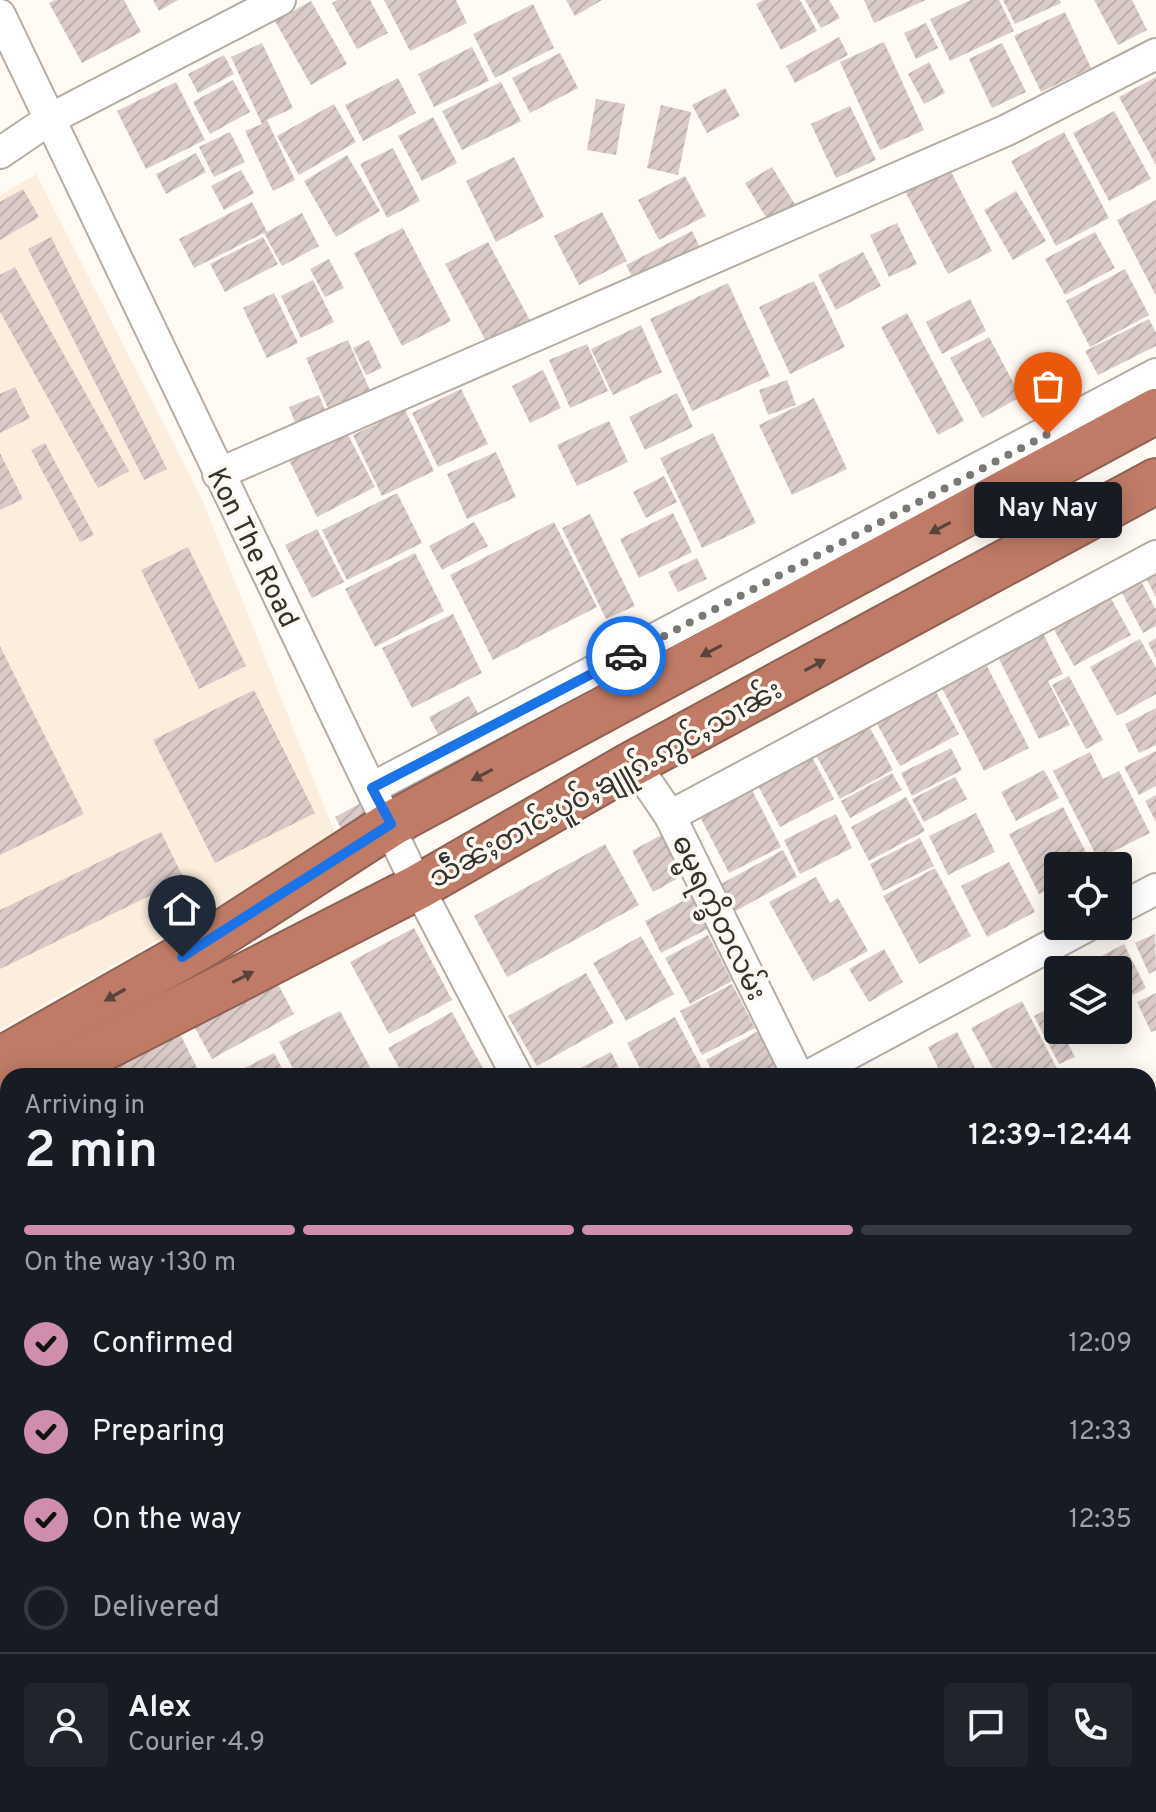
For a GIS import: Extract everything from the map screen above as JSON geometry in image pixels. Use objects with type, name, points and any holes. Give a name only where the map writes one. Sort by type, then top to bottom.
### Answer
[{"type":"highway","points":[[0,1060],[208,942],[381,806],[1156,411]]},
{"type":"highway","name":"သဵႅၼ်ႈတၢင်းပူဝ်ႇၶျူၵ်ႉဢွင်ႇသၢၼ်း","points":[[66,1068],[418,887],[634,763],[1156,481]]},
{"type":"street","points":[[0,153],[50,119],[280,0]]},
{"type":"street","name":"Kon The Road","points":[[0,15],[418,887],[513,1068]]},
{"type":"street","points":[[218,474],[1007,130],[1156,54]]},
{"type":"street","points":[[381,806],[1156,374]]},
{"type":"street","points":[[670,816],[1156,556]]},
{"type":"street","name":"ဓမ္မရက္ခိတလမ်း","points":[[634,763],[670,816],[794,1068]]},
{"type":"street","points":[[1132,902],[1156,889]]},
{"type":"street","points":[[823,1068],[1061,940]]},
{"type":"shaded area","points":[[36,174],[203,501],[337,839],[0,1029],[0,196]]},
{"type":"building","points":[[55,0],[124,0],[141,32],[82,63],[49,3]]},
{"type":"building","points":[[153,0],[178,0],[159,11]]},
{"type":"building","points":[[338,0],[370,0],[388,33],[357,49],[332,3]]},
{"type":"building","points":[[384,0],[456,0],[467,23],[410,51]]},
{"type":"building","points":[[566,0],[602,0],[575,16]]},
{"type":"building","points":[[763,0],[800,0],[817,31],[781,50],[756,4]]},
{"type":"building","points":[[805,0],[829,0],[840,18],[821,28]]},
{"type":"building","points":[[864,0],[926,0],[874,23]]},
{"type":"building","points":[[971,0],[999,0],[1014,31],[950,61],[930,19]]},
{"type":"building","points":[[1003,0],[1060,0],[1061,3],[1015,24]]},
{"type":"building","points":[[1094,0],[1132,0],[1147,30],[1118,45]]},
{"type":"building","points":[[311,1],[347,64],[311,85],[275,21]]},
{"type":"building","points":[[533,4],[554,48],[495,78],[473,34]]},
{"type":"building","points":[[1065,12],[1091,68],[1041,92],[1014,36]]},
{"type":"building","points":[[926,23],[938,48],[916,59],[904,33]]},
{"type":"building","points":[[839,37],[848,55],[795,83],[786,66]]},
{"type":"building","points":[[884,42],[924,130],[880,150],[840,62]]},
{"type":"building","points":[[262,43],[293,108],[267,120],[295,180],[273,191],[245,131],[262,124],[231,57]]},
{"type":"building","points":[[1002,43],[1026,92],[992,108],[969,59]]},
{"type":"building","points":[[472,47],[489,81],[434,107],[418,74]]},
{"type":"building","points":[[560,53],[578,88],[530,113],[512,78]]},
{"type":"building","points":[[224,55],[234,74],[198,93],[188,74]]},
{"type":"building","points":[[929,62],[945,93],[924,104],[908,74]]},
{"type":"building","points":[[1156,77],[1156,165],[1119,97]]},
{"type":"building","points":[[398,78],[416,113],[363,141],[345,105]]},
{"type":"building","points":[[233,80],[250,112],[210,134],[193,102]]},
{"type":"building","points":[[176,82],[205,140],[146,169],[117,111]]},
{"type":"building","points":[[501,82],[521,121],[462,150],[442,111]]},
{"type":"building","points":[[725,88],[740,116],[707,133],[692,105]]},
{"type":"building","points":[[596,99],[625,104],[616,155],[587,150]]},
{"type":"building","points":[[334,104],[356,142],[299,175],[277,136]]},
{"type":"building","points":[[661,105],[691,112],[678,175],[647,168]]},
{"type":"building","points":[[850,106],[876,160],[836,178],[811,124]]},
{"type":"building","points":[[1114,111],[1151,179],[1109,201],[1073,133]]},
{"type":"building","points":[[433,117],[457,163],[422,181],[398,136]]},
{"type":"building","points":[[230,132],[245,162],[214,177],[199,147]]},
{"type":"building","points":[[1064,132],[1109,218],[1056,246],[1011,161]]},
{"type":"building","points":[[393,148],[420,201],[387,218],[360,164]]},
{"type":"building","points":[[196,153],[206,172],[166,194],[156,174]]},
{"type":"building","points":[[347,155],[380,211],[336,237],[304,181]]},
{"type":"building","points":[[514,157],[544,217],[496,242],[466,181]]},
{"type":"building","points":[[772,167],[799,211],[772,227],[745,183]]},
{"type":"building","points":[[949,168],[992,251],[948,274],[905,191]]},
{"type":"building","points":[[241,170],[254,193],[224,210],[211,186]]},
{"type":"building","points":[[685,176],[706,216],[659,240],[638,200]]},
{"type":"building","points":[[23,189],[39,217],[0,240],[0,202]]},
{"type":"building","points":[[1016,191],[1046,241],[1013,260],[984,210]]},
{"type":"building","points":[[1156,200],[1156,296],[1117,220]]},
{"type":"building","points":[[252,202],[267,232],[302,213],[319,246],[282,266],[264,233],[194,268],[179,239]]},
{"type":"building","points":[[602,212],[627,261],[579,285],[554,236]]},
{"type":"building","points":[[897,223],[917,264],[889,277],[870,235]]},
{"type":"building","points":[[403,228],[451,321],[402,346],[354,253]]},
{"type":"building","points":[[692,231],[704,255],[638,288],[626,265]]},
{"type":"building","points":[[1095,232],[1115,268],[1065,295],[1045,259]]},
{"type":"building","points":[[51,237],[167,469],[144,480],[28,249]]},
{"type":"building","points":[[263,237],[278,264],[225,292],[210,264]]},
{"type":"building","points":[[488,242],[531,322],[488,345],[445,264]]},
{"type":"building","points":[[863,252],[881,286],[836,310],[818,275]]},
{"type":"building","points":[[329,259],[344,288],[325,297],[310,269]]},
{"type":"building","points":[[15,267],[129,471],[98,488],[0,312],[0,275]]},
{"type":"building","points":[[1125,269],[1149,315],[1090,347],[1066,301]]},
{"type":"building","points":[[313,280],[334,322],[301,338],[281,296]]},
{"type":"building","points":[[814,281],[845,347],[790,374],[759,307]]},
{"type":"building","points":[[728,283],[770,376],[692,411],[650,319]]},
{"type":"building","points":[[274,293],[298,343],[267,358],[243,308]]},
{"type":"building","points":[[970,299],[986,331],[942,354],[926,322]]},
{"type":"building","points":[[907,313],[964,421],[938,435],[881,327]]},
{"type":"building","points":[[1149,319],[1156,333],[1156,346],[1098,375],[1085,351]]},
{"type":"building","points":[[641,325],[662,372],[613,395],[591,349]]},
{"type":"building","points":[[989,337],[1021,397],[982,418],[950,358]]},
{"type":"building","points":[[348,340],[375,402],[333,420],[306,358]]},
{"type":"building","points":[[369,340],[382,368],[366,375],[353,348]]},
{"type":"building","points":[[587,344],[608,391],[570,408],[549,360]]},
{"type":"building","points":[[543,370],[561,408],[530,423],[512,386]]},
{"type":"building","points":[[787,380],[796,405],[768,415],[759,390]]},
{"type":"building","points":[[15,387],[30,418],[0,433],[0,394]]},
{"type":"building","points":[[461,389],[488,444],[438,467],[412,413]]},
{"type":"building","points":[[677,393],[693,427],[645,450],[629,417]]},
{"type":"building","points":[[319,395],[328,418],[298,430],[289,407]]},
{"type":"building","points":[[814,398],[847,469],[792,495],[759,425]]},
{"type":"building","points":[[405,410],[434,471],[382,496],[353,435]]},
{"type":"building","points":[[609,421],[628,462],[577,486],[557,445]]},
{"type":"building","points":[[346,431],[375,487],[317,517],[289,460]]},
{"type":"building","points":[[713,433],[756,523],[702,548],[660,458]]},
{"type":"building","points":[[45,443],[94,535],[80,542],[31,450]]},
{"type":"building","points":[[496,452],[516,497],[467,519],[447,474]]},
{"type":"building","points":[[0,453],[23,499],[0,510]]},
{"type":"building","points":[[664,476],[677,502],[646,518],[633,492]]},
{"type":"building","points":[[397,493],[422,543],[347,580],[322,530]]},
{"type":"building","points":[[673,513],[692,552],[639,578],[620,539]]},
{"type":"building","points":[[590,514],[635,606],[606,619],[562,528]]},
{"type":"building","points":[[474,522],[488,546],[442,570],[429,546]]},
{"type":"building","points":[[554,522],[597,607],[493,660],[450,575]]},
{"type":"building","points":[[317,529],[344,582],[312,598],[285,545]]},
{"type":"building","points":[[188,547],[246,666],[199,689],[141,570]]},
{"type":"building","points":[[415,553],[444,611],[375,647],[345,589]]},
{"type":"building","points":[[697,558],[707,579],[678,592],[668,572]]},
{"type":"building","points":[[1156,573],[1156,597],[1146,578]]},
{"type":"building","points":[[1141,581],[1156,610],[1156,626],[1143,633],[1121,591]]},
{"type":"building","points":[[1108,593],[1131,635],[1074,666],[1051,624]]},
{"type":"building","points":[[453,614],[482,673],[412,708],[382,648]]},
{"type":"building","points":[[1043,633],[1063,674],[1048,681],[1070,725],[1039,739],[997,655]]},
{"type":"building","points":[[1156,638],[1156,658],[1148,643]]},
{"type":"building","points":[[1140,639],[1156,668],[1156,694],[1117,716],[1090,667]]},
{"type":"building","points":[[0,646],[84,814],[0,855]]},
{"type":"building","points":[[987,666],[1029,748],[984,771],[942,688]]},
{"type":"building","points":[[1069,676],[1103,740],[1086,749],[1052,685]]},
{"type":"building","points":[[254,690],[315,813],[215,863],[153,740]]},
{"type":"building","points":[[936,692],[959,734],[900,766],[877,724]]},
{"type":"building","points":[[469,696],[481,719],[441,740],[429,717]]},
{"type":"building","points":[[1156,708],[1156,745],[1139,753],[1125,724]]},
{"type":"building","points":[[869,726],[893,770],[840,799],[816,755]]},
{"type":"building","points":[[951,748],[962,770],[912,796],[901,773]]},
{"type":"building","points":[[1156,751],[1156,786],[1139,795],[1124,767]]},
{"type":"building","points":[[1090,752],[1103,779],[1119,771],[1150,833],[1112,852],[1094,852],[1053,771]]},
{"type":"building","points":[[810,753],[834,799],[780,827],[756,782]]},
{"type":"building","points":[[1044,770],[1059,798],[1016,821],[1001,792]]},
{"type":"building","points":[[892,773],[902,790],[850,818],[841,801]]},
{"type":"building","points":[[955,777],[967,799],[924,822],[912,799]]},
{"type":"building","points":[[749,784],[781,847],[729,873],[697,811]]},
{"type":"building","points":[[1156,795],[1156,822],[1145,801]]},
{"type":"building","points":[[906,797],[925,831],[869,861],[851,827]]},
{"type":"building","points":[[361,803],[369,818],[343,832],[335,817]]},
{"type":"building","points":[[1063,807],[1086,852],[1044,852],[1044,892],[1039,894],[1009,834]]},
{"type":"building","points":[[976,813],[995,852],[948,875],[929,836]]},
{"type":"building","points":[[836,814],[852,848],[800,874],[784,840]]},
{"type":"building","points":[[161,832],[184,879],[0,969],[0,910]]},
{"type":"building","points":[[663,834],[684,875],[653,892],[632,851]]},
{"type":"building","points":[[920,838],[934,866],[883,891],[870,864]]},
{"type":"building","points":[[605,844],[639,905],[507,977],[474,916]]},
{"type":"building","points":[[783,850],[797,877],[734,912],[719,885]]},
{"type":"building","points":[[1009,862],[1035,912],[987,937],[961,886]]},
{"type":"building","points":[[935,868],[971,936],[919,964],[883,896]]},
{"type":"building","points":[[816,877],[830,903],[838,898],[868,951],[813,981],[769,902]]},
{"type":"building","points":[[692,896],[709,928],[661,953],[645,921]]},
{"type":"building","points":[[414,928],[452,1000],[389,1034],[350,962]]},
{"type":"building","points":[[1155,934],[1156,970],[1149,974],[1135,943]]},
{"type":"building","points":[[708,935],[732,981],[690,1004],[665,958]]},
{"type":"building","points":[[641,936],[674,994],[626,1021],[593,963]]},
{"type":"building","points":[[1124,944],[1130,956],[1102,956]]},
{"type":"building","points":[[884,949],[903,982],[869,1002],[849,969]]},
{"type":"building","points":[[1132,960],[1146,988],[1132,996]]},
{"type":"building","points":[[586,973],[614,1023],[537,1066],[508,1016]]},
{"type":"building","points":[[273,975],[294,1014],[212,1059],[191,1021]]},
{"type":"building","points":[[732,984],[755,1028],[702,1055],[680,1011]]},
{"type":"building","points":[[1156,993],[1156,1030],[1151,1032],[1137,1002]]},
{"type":"building","points":[[1022,1001],[1057,1068],[993,1068],[971,1028]]},
{"type":"building","points":[[340,1011],[370,1068],[293,1068],[279,1042]]},
{"type":"building","points":[[1044,1011],[1044,1035],[1034,1016]]},
{"type":"building","points":[[452,1012],[483,1068],[399,1068],[388,1048]]},
{"type":"building","points":[[675,1017],[702,1068],[640,1068],[627,1043]]},
{"type":"building","points":[[174,1022],[197,1068],[99,1068],[95,1061]]},
{"type":"building","points":[[762,1029],[783,1066],[710,1068],[706,1060]]},
{"type":"building","points":[[957,1032],[975,1068],[938,1068],[928,1047]]},
{"type":"building","points":[[1049,1044],[1068,1044],[1075,1057],[1059,1064]]},
{"type":"building","points":[[611,1052],[619,1068],[580,1068]]},
{"type":"building","points":[[274,1053],[282,1068],[245,1068]]},
{"type":"way so far","points":[[626,656],[1048,434]]},
{"type":"place","name":"Nay Nay","points":[[1048,434]]},
{"type":"route","points":[[182,957],[391,824],[372,788],[626,656]]}]
